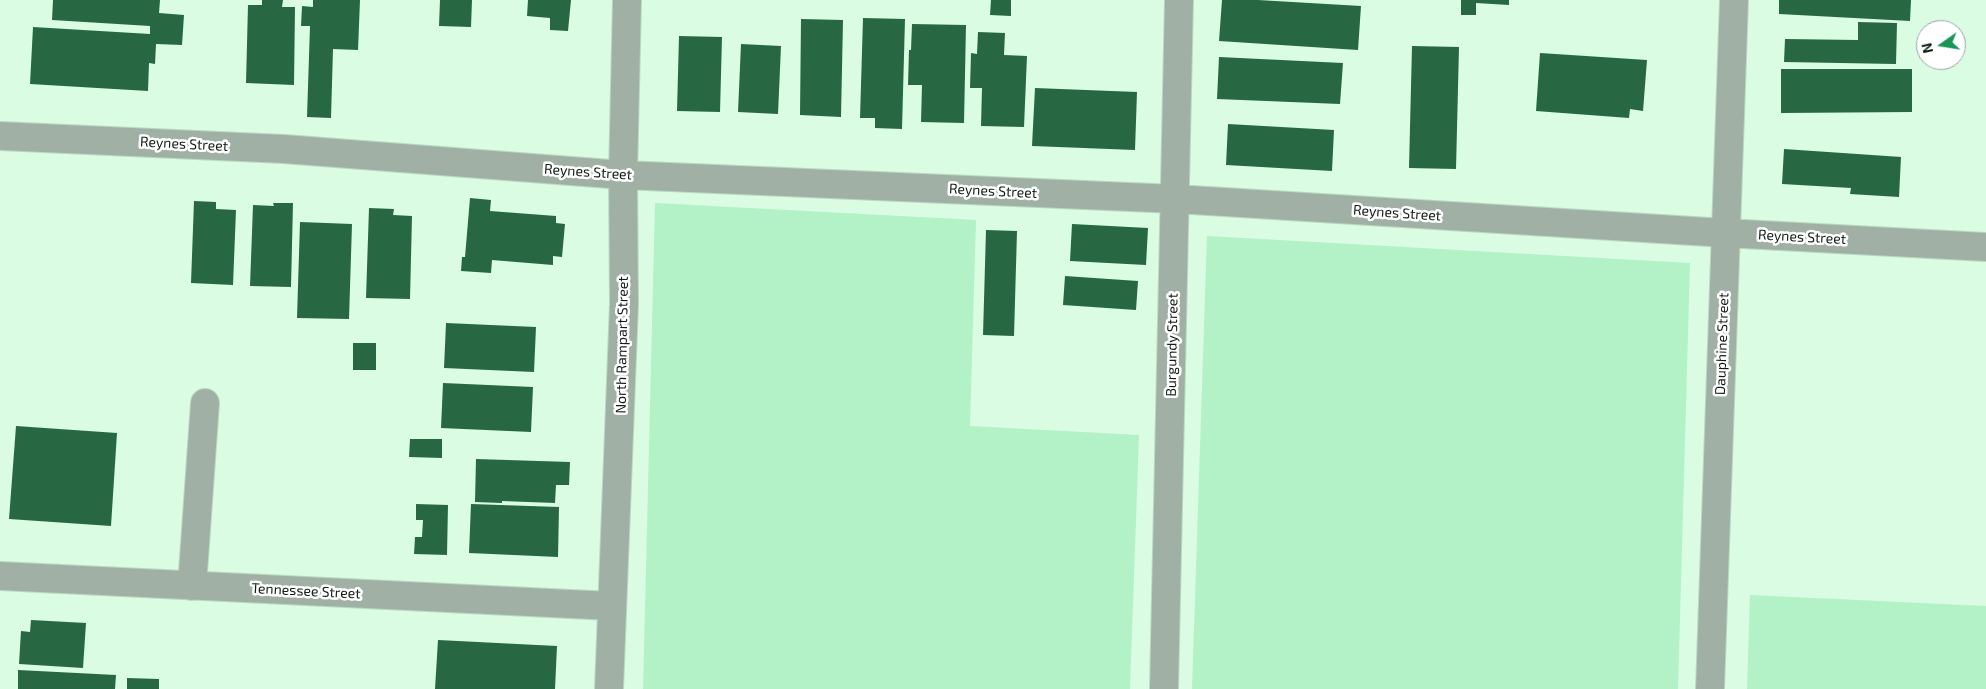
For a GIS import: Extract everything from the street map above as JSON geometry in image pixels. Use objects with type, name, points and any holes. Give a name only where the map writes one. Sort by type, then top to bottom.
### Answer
[{"type":"street","name":"North Rampart Street","points":[[609,689],[624,304],[623,175],[627,0]]},
{"type":"street","name":"Burgundy Street","points":[[1164,689],[1179,0]]},
{"type":"street","name":"Dauphine Street","points":[[1710,689],[1734,0]]},
{"type":"street","name":"Reynes Street","points":[[0,136],[284,149],[623,175],[1176,199],[1725,234],[1986,247]]},
{"type":"street","points":[[192,586],[205,403]]},
{"type":"street","name":"Tennessee Street","points":[[0,576],[611,606]]},
{"type":"green space","points":[[655,203],[976,220],[970,426],[1139,435],[1130,689],[643,689]]},
{"type":"green space","points":[[1207,236],[1690,263],[1678,689],[1192,689]]},
{"type":"green space","points":[[1750,595],[1986,606],[1986,689],[1747,689]]},
{"type":"building","points":[[53,0],[160,0],[159,13],[184,15],[182,45],[156,44],[155,64],[149,63],[148,91],[30,84],[33,27],[150,34],[150,26],[52,20]]},
{"type":"building","points":[[262,0],[283,0],[282,7],[295,7],[294,85],[246,83],[248,5],[262,5]]},
{"type":"building","points":[[313,0],[360,0],[358,50],[333,49],[331,118],[307,117],[310,26],[301,26],[302,6],[313,7]]},
{"type":"building","points":[[440,0],[472,0],[471,27],[439,26]]},
{"type":"building","points":[[528,0],[571,0],[568,31],[550,30],[550,18],[527,16]]},
{"type":"building","points":[[991,0],[1011,0],[1011,16],[990,15]]},
{"type":"building","points":[[1222,0],[1258,0],[1361,6],[1358,50],[1219,41]]},
{"type":"building","points":[[1461,0],[1509,0],[1509,5],[1476,3],[1476,15],[1461,15]]},
{"type":"building","points":[[1779,0],[1911,0],[1910,21],[1779,14]]},
{"type":"building","points":[[863,18],[905,19],[902,129],[875,128],[875,118],[860,118]]},
{"type":"building","points":[[801,19],[843,20],[841,117],[800,115]]},
{"type":"building","points":[[1858,22],[1897,23],[1896,64],[1784,62],[1785,39],[1858,40]]},
{"type":"building","points":[[912,24],[966,25],[964,123],[921,122],[922,85],[908,85]]},
{"type":"building","points":[[978,32],[1005,33],[1004,55],[1027,56],[1024,127],[981,126],[982,88],[970,88],[971,53],[977,54]]},
{"type":"building","points":[[679,36],[722,37],[720,112],[677,111]]},
{"type":"building","points":[[741,44],[781,46],[778,114],[738,112]]},
{"type":"building","points":[[1412,46],[1459,47],[1456,169],[1409,168]]},
{"type":"building","points":[[1540,53],[1647,60],[1643,111],[1630,109],[1629,118],[1536,111]]},
{"type":"building","points":[[1219,57],[1343,63],[1340,104],[1217,99]]},
{"type":"building","points":[[1781,69],[1912,69],[1912,112],[1781,113]]},
{"type":"building","points":[[1035,88],[1137,92],[1135,150],[1032,146]]},
{"type":"building","points":[[1228,124],[1334,130],[1332,171],[1226,165]]},
{"type":"building","points":[[1784,149],[1901,157],[1899,197],[1850,194],[1851,188],[1782,184]]},
{"type":"building","points":[[470,198],[491,200],[490,211],[556,216],[556,223],[565,224],[562,257],[553,256],[553,265],[492,260],[491,273],[461,271],[462,257],[465,257]]},
{"type":"building","points":[[194,201],[216,202],[216,209],[236,210],[233,285],[191,283]]},
{"type":"building","points":[[273,203],[293,203],[291,287],[250,286],[253,205],[274,206]]},
{"type":"building","points":[[369,208],[394,209],[393,215],[412,216],[410,299],[366,298]]},
{"type":"building","points":[[300,222],[352,224],[349,319],[297,318]]},
{"type":"building","points":[[1072,224],[1148,228],[1146,265],[1070,261]]},
{"type":"building","points":[[986,230],[1017,231],[1014,336],[983,335]]},
{"type":"building","points":[[1065,276],[1138,281],[1136,310],[1063,305]]},
{"type":"building","points":[[446,323],[536,327],[534,372],[444,368]]},
{"type":"building","points":[[353,343],[376,343],[376,370],[353,370]]},
{"type":"building","points":[[443,383],[533,387],[531,432],[441,428]]},
{"type":"building","points":[[16,426],[117,433],[111,526],[9,519]]},
{"type":"building","points":[[410,439],[442,439],[442,458],[409,457]]},
{"type":"building","points":[[476,459],[570,462],[569,485],[556,485],[555,503],[475,502]]},
{"type":"building","points":[[416,504],[448,505],[447,555],[414,554],[415,537],[422,537],[423,520],[416,520]]},
{"type":"building","points":[[471,504],[559,507],[558,557],[469,553]]},
{"type":"building","points":[[31,620],[86,623],[83,668],[19,664],[21,631],[30,632]]},
{"type":"building","points":[[438,640],[557,646],[555,689],[435,689]]},
{"type":"building","points":[[18,670],[116,675],[115,689],[18,689]]},
{"type":"building","points":[[127,678],[159,679],[159,689],[127,689]]}]
